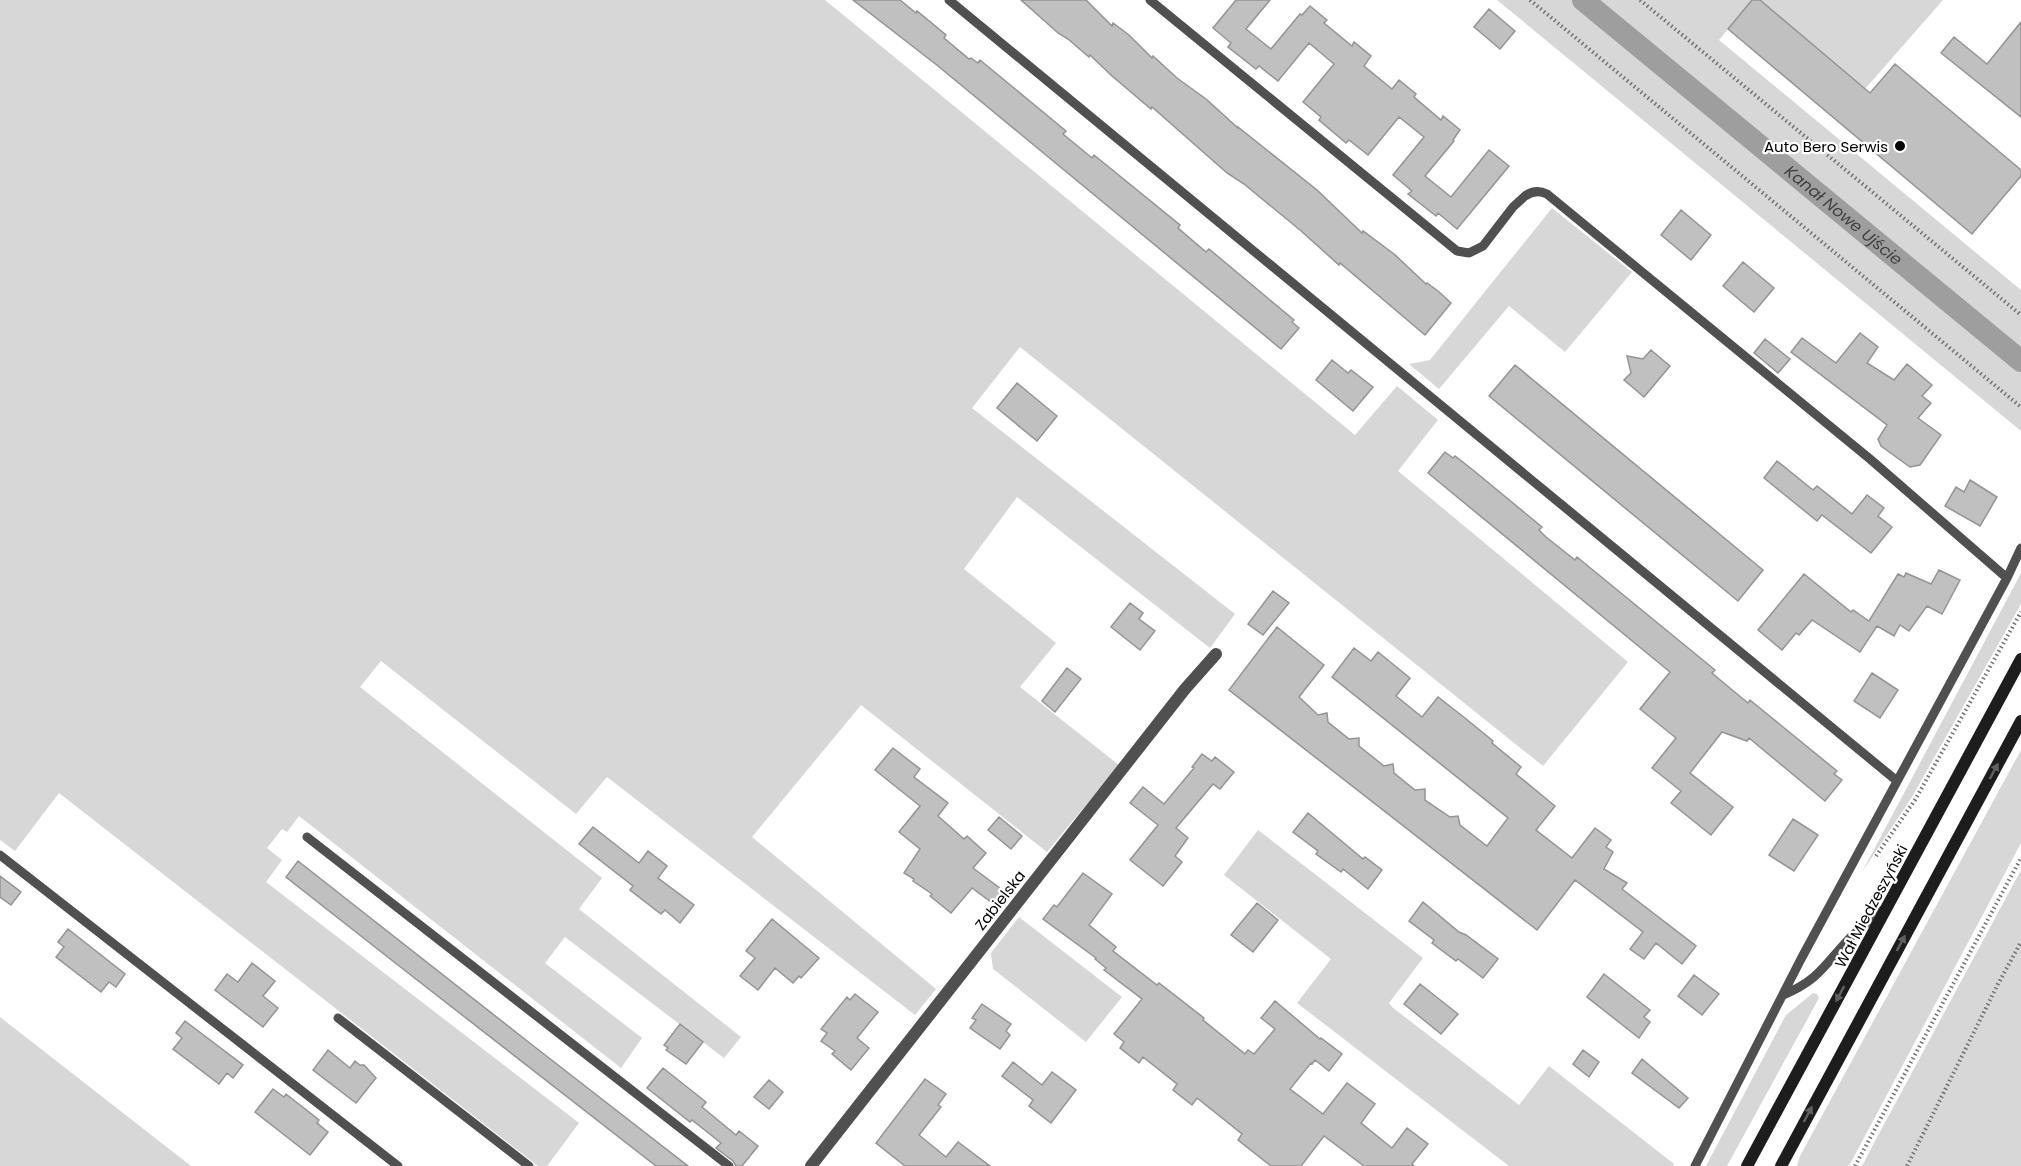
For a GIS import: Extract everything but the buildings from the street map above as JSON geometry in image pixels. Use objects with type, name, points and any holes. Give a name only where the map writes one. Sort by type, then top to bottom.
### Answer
[{"type":"main road","name":"Wał Miedzeszyński","points":[[1747,1166],[2021,659]]},
{"type":"main road","points":[[1781,1166],[2021,722]]},
{"type":"street","name":"Zabielska","points":[[811,1166],[1185,689],[1216,654]]},
{"type":"lane","points":[[949,0],[1897,781]]},
{"type":"lane","points":[[1150,0],[1457,251],[1464,254],[1477,251],[1513,207],[1525,196],[1541,191],[1547,194],[1861,452],[2007,578]]},
{"type":"lane","points":[[1695,1166],[2021,548]]},
{"type":"lane","points":[[307,837],[729,1166]]},
{"type":"lane","points":[[0,855],[398,1166]]},
{"type":"lane","points":[[1783,996],[1815,978],[1849,939],[1888,906]]},
{"type":"lane","points":[[338,1018],[529,1166]]},
{"type":"path","points":[[1530,0],[2021,407]]},
{"type":"path","points":[[1640,0],[2021,315]]},
{"type":"path","points":[[1875,858],[1914,800],[2021,612]]},
{"type":"path","points":[[1855,1166],[2021,858]]},
{"type":"path","points":[[1907,1166],[2021,942]]},
{"type":"shaded area","points":[[0,0],[825,0],[1355,435],[1397,386],[1438,420],[1398,471],[1628,662],[1543,766],[1020,347],[972,408],[1235,614],[1210,648],[1017,497],[964,569],[1056,643],[1020,687],[1119,765],[1047,852],[861,705],[752,837],[936,989],[915,1015],[607,777],[576,814],[381,661],[360,687],[602,878],[579,909],[741,1037],[724,1058],[565,937],[545,963],[642,1038],[621,1068],[299,816],[287,832],[282,829],[267,848],[282,860],[266,882],[579,1123],[547,1166],[538,1166],[59,793],[15,851],[0,840]]},
{"type":"shaded area","points":[[1497,0],[1752,0],[1719,40],[2021,290],[2021,431]]},
{"type":"shaded area","points":[[1760,0],[1943,0],[1865,89]]},
{"type":"shaded area","points":[[1552,208],[1632,272],[1565,352],[1509,306],[1439,389],[1409,364],[1430,360]]},
{"type":"shaded area","points":[[2021,573],[2021,604],[1912,797],[1862,872]]},
{"type":"shaded area","points":[[2021,750],[2021,843],[1849,1166],[1797,1166],[1800,1156]]},
{"type":"shaded area","points":[[1258,830],[1423,958],[1389,1003],[1392,1007],[1519,1105],[1549,1066],[1674,1164],[1673,1166],[1509,1166],[1297,1003],[1331,959],[1224,875]]},
{"type":"shaded area","points":[[2021,870],[2021,1166],[1862,1166],[1874,1143]]},
{"type":"shaded area","points":[[1019,917],[1122,997],[1086,1042],[993,969],[991,953]]},
{"type":"shaded area","points":[[1813,993],[1819,998],[1727,1166],[1706,1166],[1786,1015]]},
{"type":"shaded area","points":[[0,1017],[191,1166],[0,1166]]},
{"type":"waterway","name":"Kanał Nowe Ujście","points":[[1583,0],[2021,361]]},
{"type":"place","name":"Auto Bero Serwis","points":[[1900,146]]}]
